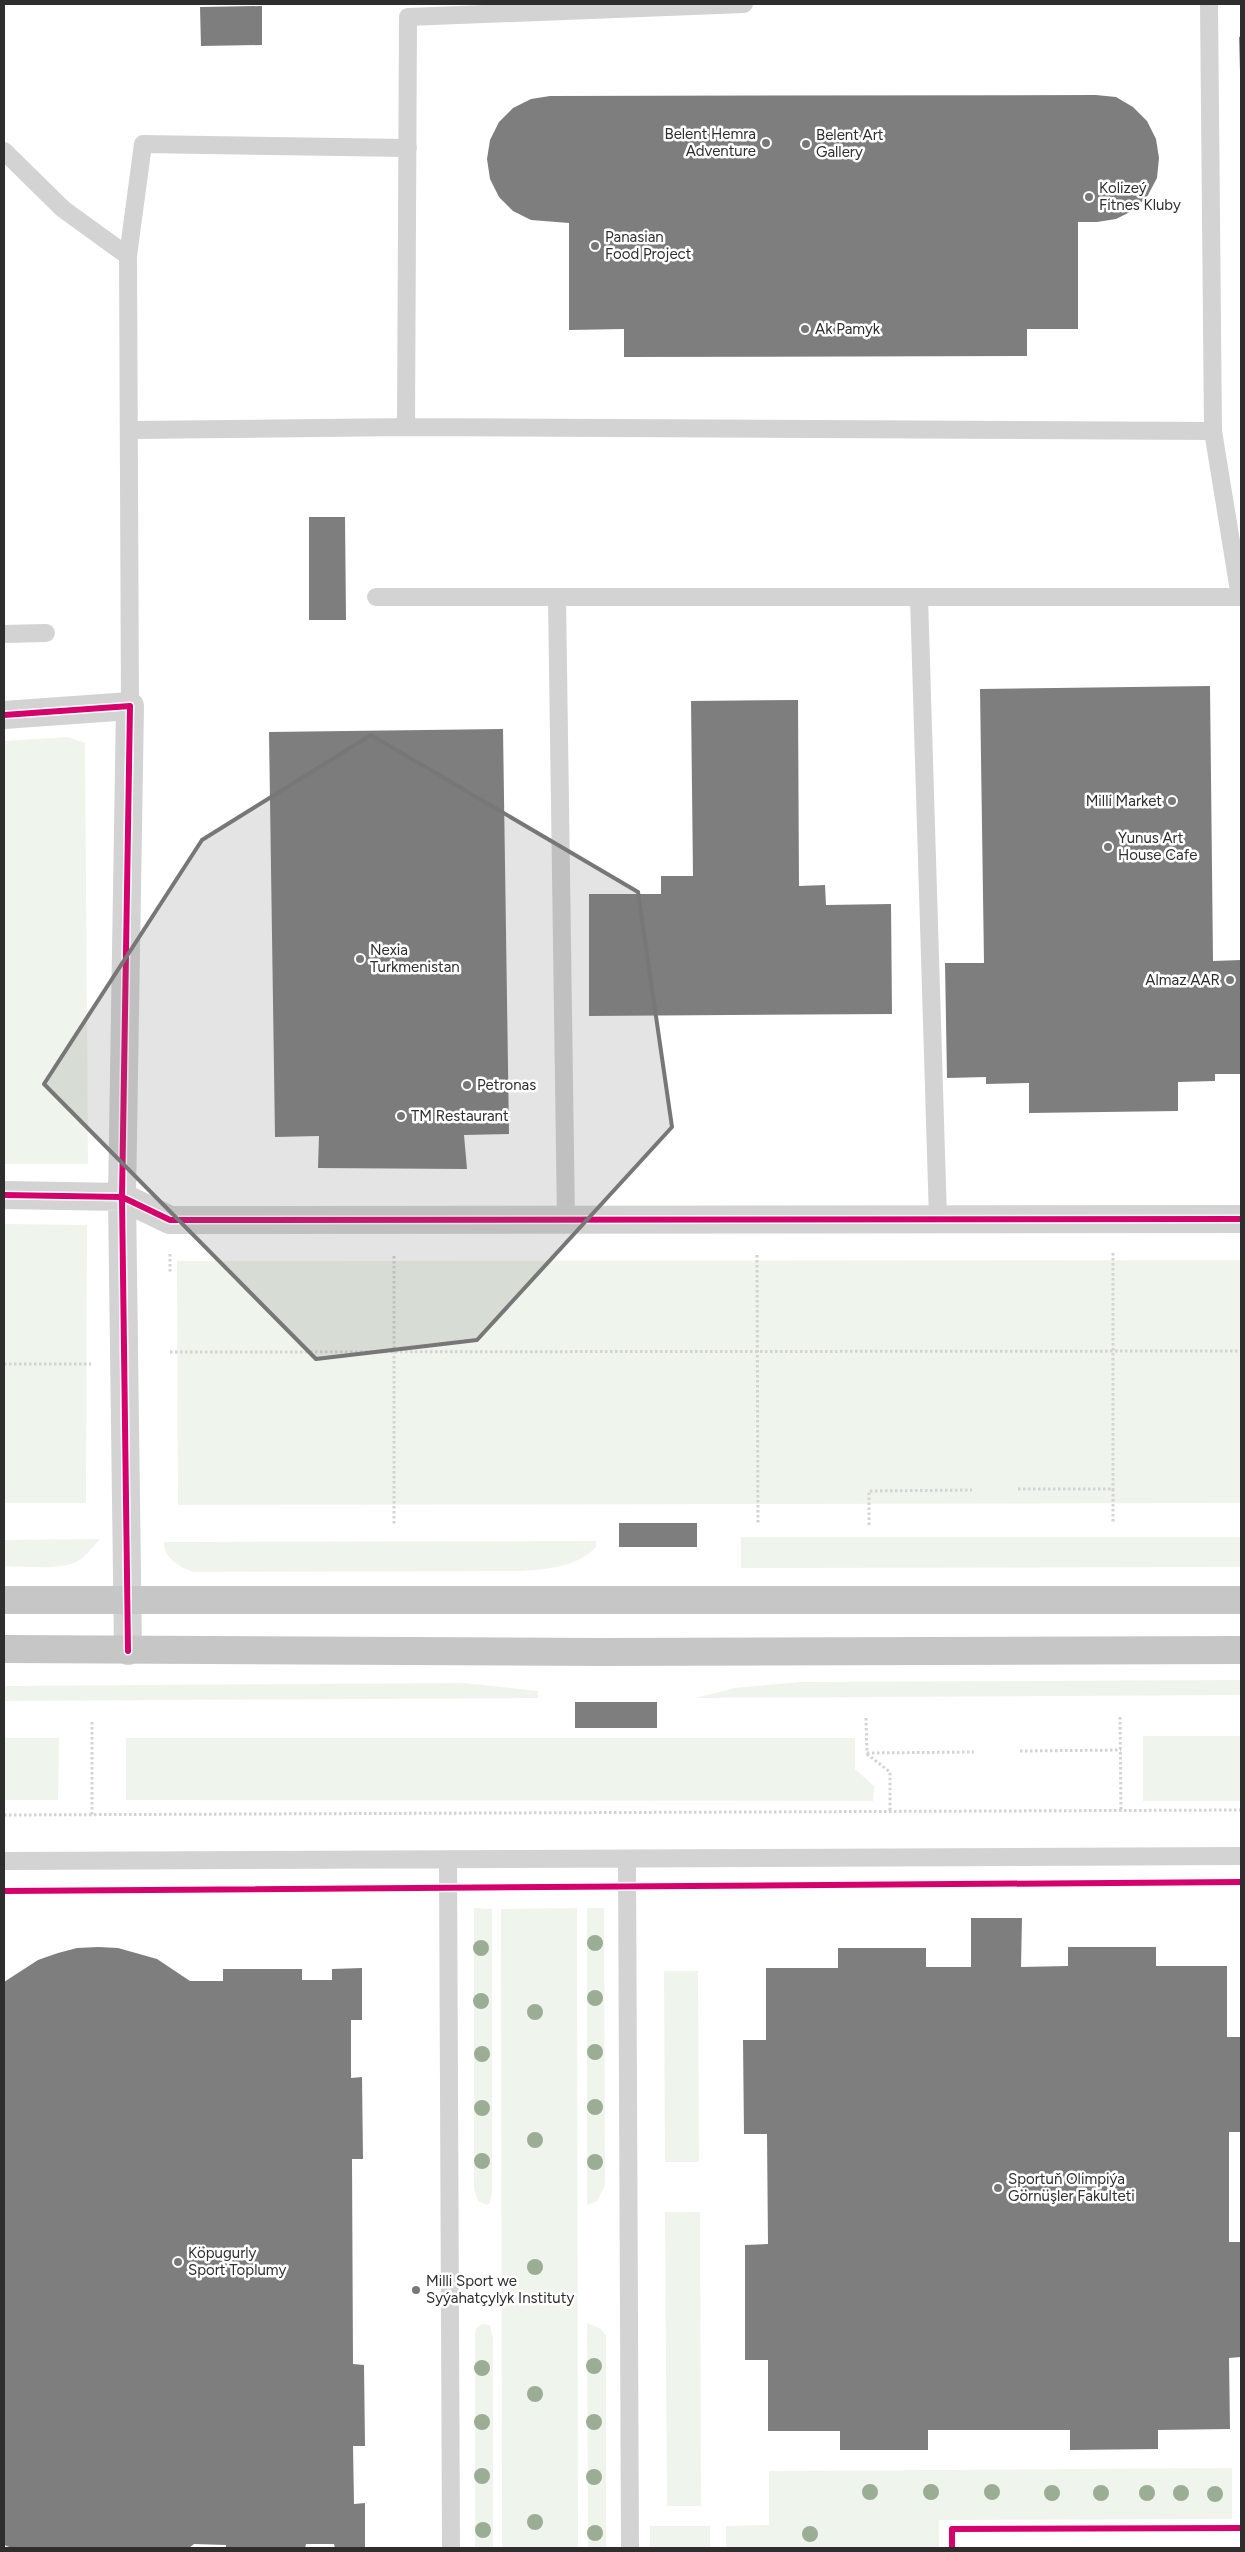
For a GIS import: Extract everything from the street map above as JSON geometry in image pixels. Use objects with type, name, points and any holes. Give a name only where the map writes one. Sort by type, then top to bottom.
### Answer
[{"type":"main road","points":[[4,1600],[1241,1600]]},
{"type":"main road","points":[[4,1649],[128,1651],[1241,1650]]},
{"type":"street","points":[[4,714],[130,706],[122,1197],[128,1651]]},
{"type":"street","points":[[4,1195],[122,1197],[170,1220],[1241,1220]]},
{"type":"lane","points":[[406,427],[408,17],[744,4]]},
{"type":"lane","points":[[376,597],[1241,597],[1214,431],[1208,4]]},
{"type":"lane","points":[[130,706],[128,256],[144,144],[408,148]]},
{"type":"lane","points":[[4,152],[64,209],[128,256]]},
{"type":"lane","points":[[130,430],[406,427],[1214,431]]},
{"type":"lane","points":[[557,597],[566,1220]]},
{"type":"lane","points":[[919,597],[938,1219]]},
{"type":"lane","points":[[4,634],[46,633]]},
{"type":"lane","points":[[4,1862],[1241,1856]]},
{"type":"lane","points":[[448,1859],[451,2548]]},
{"type":"lane","points":[[627,1859],[630,2548]]},
{"type":"path","points":[[1113,1263],[1114,1524]]},
{"type":"path","points":[[394,1264],[394,1526]]},
{"type":"path","points":[[758,1264],[758,1525]]},
{"type":"path","points":[[170,1352],[1241,1350]]},
{"type":"path","points":[[4,1364],[93,1364]]},
{"type":"path","points":[[1018,1490],[1113,1488]]},
{"type":"path","points":[[869,1525],[869,1491],[972,1490]]},
{"type":"path","points":[[1120,1717],[1121,1810]]},
{"type":"path","points":[[866,1718],[867,1753],[890,1772],[890,1811]]},
{"type":"path","points":[[92,1722],[92,1814]]},
{"type":"path","points":[[1020,1751],[1121,1750]]},
{"type":"path","points":[[867,1753],[974,1752]]},
{"type":"path","points":[[4,1815],[1241,1810]]},
{"type":"highlighted area","points":[[371,735],[638,892],[672,1127],[477,1340],[316,1359],[44,1084],[202,840]]},
{"type":"shaded area","points":[[68,737],[85,743],[88,1164],[4,1164],[4,741]]},
{"type":"shaded area","points":[[4,1224],[87,1225],[86,1503],[4,1503]]},
{"type":"shaded area","points":[[1241,1260],[1241,1503],[178,1505],[177,1261]]},
{"type":"shaded area","points":[[741,1537],[1241,1537],[1241,1567],[741,1568]]},
{"type":"shaded area","points":[[100,1539],[84,1557],[71,1564],[53,1567],[4,1566],[4,1540]]},
{"type":"shaded area","points":[[596,1541],[596,1547],[588,1554],[571,1563],[552,1568],[522,1571],[194,1572],[174,1562],[164,1548],[164,1542]]},
{"type":"shaded area","points":[[1241,1680],[1241,1695],[695,1698],[735,1688],[800,1682]]},
{"type":"shaded area","points":[[464,1683],[538,1691],[538,1698],[4,1701],[4,1686]]},
{"type":"shaded area","points":[[1143,1736],[1241,1736],[1241,1801],[1143,1801]]},
{"type":"shaded area","points":[[4,1738],[59,1738],[58,1800],[4,1800]]},
{"type":"shaded area","points":[[126,1738],[855,1738],[855,1769],[874,1786],[873,1801],[126,1800]]},
{"type":"shaded area","points":[[474,1908],[492,1909],[492,2193],[490,2203],[487,2205],[478,2201],[474,2189]]},
{"type":"shaded area","points":[[577,1908],[578,2548],[502,2548],[501,1909]]},
{"type":"shaded area","points":[[587,1908],[604,1908],[605,2185],[597,2201],[587,2205]]},
{"type":"shaded area","points":[[664,1971],[698,1971],[699,2162],[665,2162]]},
{"type":"shaded area","points":[[665,2212],[700,2212],[701,2506],[667,2506]]},
{"type":"shaded area","points":[[587,2323],[601,2329],[606,2336],[606,2548],[588,2548]]},
{"type":"shaded area","points":[[482,2324],[490,2325],[493,2338],[493,2548],[475,2548],[475,2334],[476,2328]]},
{"type":"shaded area","points":[[1232,2468],[1232,2519],[939,2520],[939,2548],[726,2548],[726,2526],[769,2525],[769,2471]]},
{"type":"shaded area","points":[[650,2526],[710,2526],[710,2548],[650,2548]]},
{"type":"building","points":[[262,6],[262,45],[201,46],[200,7]]},
{"type":"building","points":[[1241,36],[1241,72],[1240,72],[1239,37]]},
{"type":"building","points":[[1096,95],[1116,97],[1133,107],[1147,121],[1156,139],[1159,158],[1157,178],[1148,195],[1134,210],[1116,219],[1078,222],[1078,329],[1027,329],[1027,356],[624,357],[624,329],[569,330],[569,223],[531,220],[513,211],[499,197],[490,179],[487,159],[490,140],[499,122],[513,108],[531,99],[550,96]]},
{"type":"building","points":[[309,517],[345,517],[346,620],[309,620]]},
{"type":"building","points":[[1210,686],[1213,961],[1241,960],[1241,1074],[1215,1074],[1215,1081],[1178,1082],[1178,1111],[1029,1113],[1029,1083],[986,1084],[986,1077],[947,1078],[945,963],[984,963],[980,689]]},
{"type":"building","points":[[798,700],[799,886],[825,885],[826,905],[891,904],[892,1014],[589,1016],[589,894],[661,894],[661,876],[693,876],[691,701]]},
{"type":"building","points":[[503,729],[509,1134],[464,1135],[467,1169],[318,1168],[319,1136],[275,1137],[269,732]]},
{"type":"building","points":[[619,1523],[697,1523],[697,1547],[619,1547]]},
{"type":"building","points":[[575,1702],[657,1702],[657,1728],[575,1728]]},
{"type":"building","name":"Sportuň Olimpiýa Görnüşler Fakulteti","points":[[971,1918],[1022,1918],[1021,1967],[1068,1966],[1068,1947],[1156,1947],[1156,1966],[1227,1966],[1227,2037],[1241,2037],[1241,2132],[1229,2132],[1229,2242],[1241,2242],[1241,2357],[1229,2358],[1230,2429],[1158,2430],[1158,2449],[1070,2450],[1070,2430],[928,2430],[928,2450],[840,2450],[840,2431],[768,2431],[768,2360],[745,2360],[745,2245],[768,2244],[767,2134],[744,2134],[743,2040],[766,2040],[766,1968],[838,1968],[838,1948],[926,1948],[926,1967],[971,1967]]},
{"type":"building","name":"Köpugurly Sport Toplumy","points":[[77,1948],[118,1948],[157,1959],[190,1981],[223,1981],[223,1969],[302,1969],[302,1980],[332,1980],[332,1969],[362,1968],[362,2020],[351,2020],[351,2078],[362,2077],[363,2159],[352,2159],[353,2364],[364,2365],[365,2446],[353,2446],[354,2504],[365,2503],[365,2548],[335,2548],[334,2544],[306,2544],[305,2548],[226,2548],[226,2545],[194,2544],[189,2548],[12,2548],[4,2545],[4,1982],[38,1960]]},
{"type":"cycle path","points":[[4,715],[130,706],[122,1197],[128,1651]]},
{"type":"cycle path","points":[[4,1195],[122,1197],[170,1220],[1241,1219]]},
{"type":"cycle path","points":[[4,1891],[1241,1882]]},
{"type":"cycle path","points":[[952,2548],[952,2529],[1241,2528]]},
{"type":"place","name":"Belent Hemra Adventure","points":[[766,143]]},
{"type":"place","name":"Belent Art Gallery","points":[[806,144]]},
{"type":"place","name":"Kolizeý Fitnes Kluby","points":[[1089,197]]},
{"type":"place","name":"Panasian Food Project","points":[[595,246]]},
{"type":"place","name":"Ak Pamyk","points":[[805,329]]},
{"type":"place","name":"Milli Market","points":[[1172,801]]},
{"type":"place","name":"Yunus Art House Cafe","points":[[1108,847]]},
{"type":"place","name":"Nexia Turkmenistan","points":[[360,959]]},
{"type":"place","name":"Almaz AAR","points":[[1230,980]]},
{"type":"place","name":"Petronas","points":[[467,1085]]},
{"type":"place","name":"TM Restaurant","points":[[401,1116]]},
{"type":"place","name":"Sportuň Olimpiýa Görnüşler Fakulteti","points":[[998,2188]]},
{"type":"place","name":"Köpugurly Sport Toplumy","points":[[178,2262]]},
{"type":"place","name":"Milli Sport we Syýahatçylyk Instituty","points":[[416,2290]]}]
